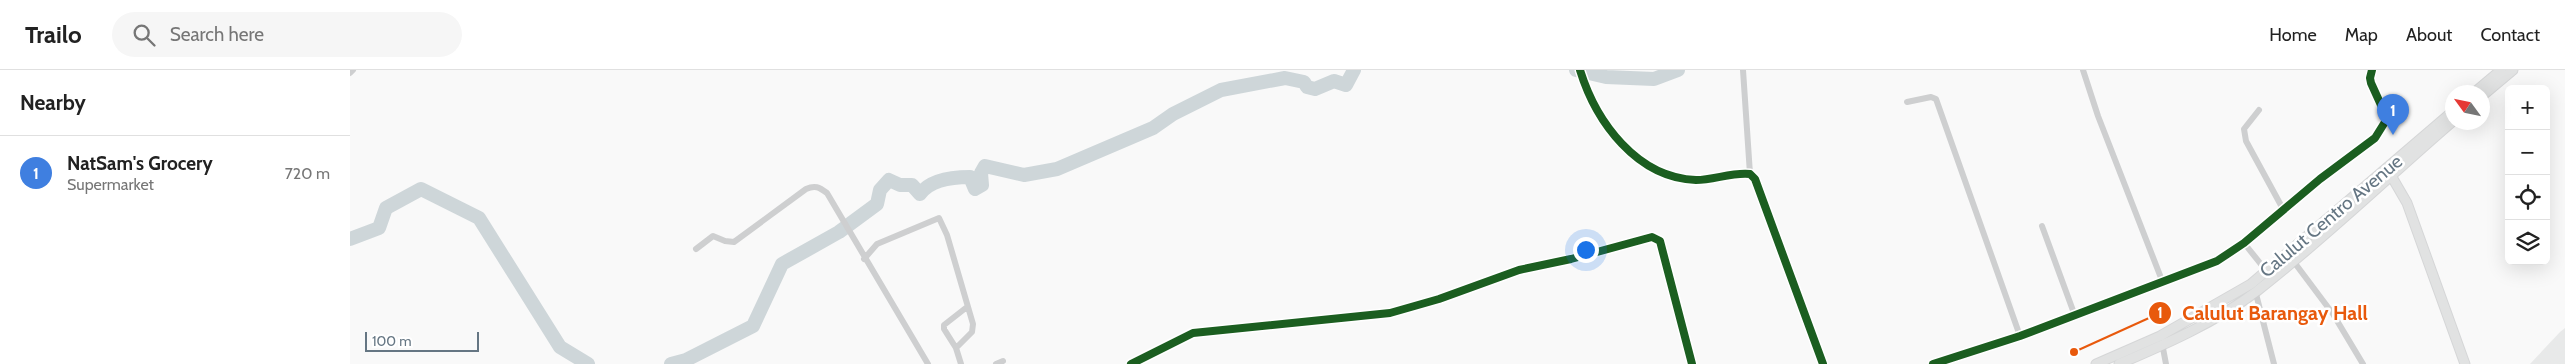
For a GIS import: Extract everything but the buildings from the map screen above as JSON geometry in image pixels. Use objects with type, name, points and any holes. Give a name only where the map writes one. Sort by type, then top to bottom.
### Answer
[{"type":"main road","points":[[2483,85],[2501,70]]},
{"type":"main road","points":[[2490,89],[2513,70]]},
{"type":"main road","name":"Calulut Centro Avenue","points":[[2389,173],[2445,119]]},
{"type":"main road","name":"Calulut Centro Avenue","points":[[2119,364],[2213,319],[2291,257],[2445,128]]},
{"type":"main road","points":[[2389,173],[2407,203],[2466,364]]},
{"type":"main road","name":"Calulut Centro Avenue","points":[[2096,364],[2160,336],[2253,288]]},
{"type":"street","points":[[1580,70],[1583,80],[1611,132],[1623,146],[1654,168],[1678,177],[1697,180],[1750,174]]},
{"type":"street","points":[[1743,70],[1750,174],[1755,180],[1823,364]]},
{"type":"street","points":[[2083,70],[2163,283]]},
{"type":"street","points":[[1933,364],[2020,336],[2163,283],[2217,261],[2244,243],[2283,209],[2371,142],[2381,130],[2386,116],[2371,84],[2372,70]]},
{"type":"street","points":[[1907,102],[1931,97],[1936,99],[2020,336]]},
{"type":"street","points":[[2259,110],[2244,129],[2246,141],[2283,209]]},
{"type":"street","points":[[696,249],[713,236],[717,236],[725,241],[734,242],[812,186],[820,187],[827,193],[849,234],[928,364]]},
{"type":"street","points":[[864,259],[878,244],[939,218],[963,286],[973,328],[956,348]]},
{"type":"street","points":[[2042,226],[2076,316]]},
{"type":"street","points":[[1131,364],[1193,333],[1390,313],[1439,299],[1519,270],[1571,259],[1652,237],[1660,241],[1692,364]]},
{"type":"street","points":[[2244,243],[2269,275]]},
{"type":"street","points":[[2291,257],[2338,321],[2363,364]]},
{"type":"street","points":[[2253,288],[2274,364]]},
{"type":"street","points":[[961,364],[956,348],[944,325],[967,307]]},
{"type":"street","points":[[2160,336],[2166,364]]},
{"type":"shaded area","points":[[2565,328],[2565,364],[2530,364],[2560,332]]},
{"type":"waterway","points":[[671,364],[686,360],[753,326],[782,264],[839,232],[877,204],[880,190],[889,180],[900,185],[912,185],[920,194],[924,189],[936,182],[970,177],[975,189],[982,185],[981,173],[985,166],[1024,175],[1057,169],[1153,128],[1173,114],[1221,90],[1285,78],[1304,82],[1307,87],[1315,89],[1334,81],[1346,85],[1354,70]]},
{"type":"waterway","points":[[1576,70],[1606,77],[1654,79],[1678,70]]},
{"type":"waterway","points":[[350,239],[379,228],[386,208],[421,189],[479,218],[560,347],[588,364]]},
{"type":"cycle path","points":[[1580,70],[1587,90],[1608,127],[1622,144],[1655,169],[1675,177],[1696,180],[1743,174],[1750,174],[1755,179],[1823,364]]},
{"type":"cycle path","points":[[1933,364],[2020,336],[2217,261],[2244,243],[2320,179],[2375,138],[2385,122],[2386,116],[2371,83],[2372,70]]},
{"type":"cycle path","points":[[1131,364],[1193,333],[1390,313],[1439,299],[1519,270],[1571,259],[1652,237],[1660,241],[1692,364]]},
{"type":"place","name":"NatSam's Grocery","points":[[2393,135]]},
{"type":"place","name":"Calulut Barangay Hall","points":[[2074,352]]}]
